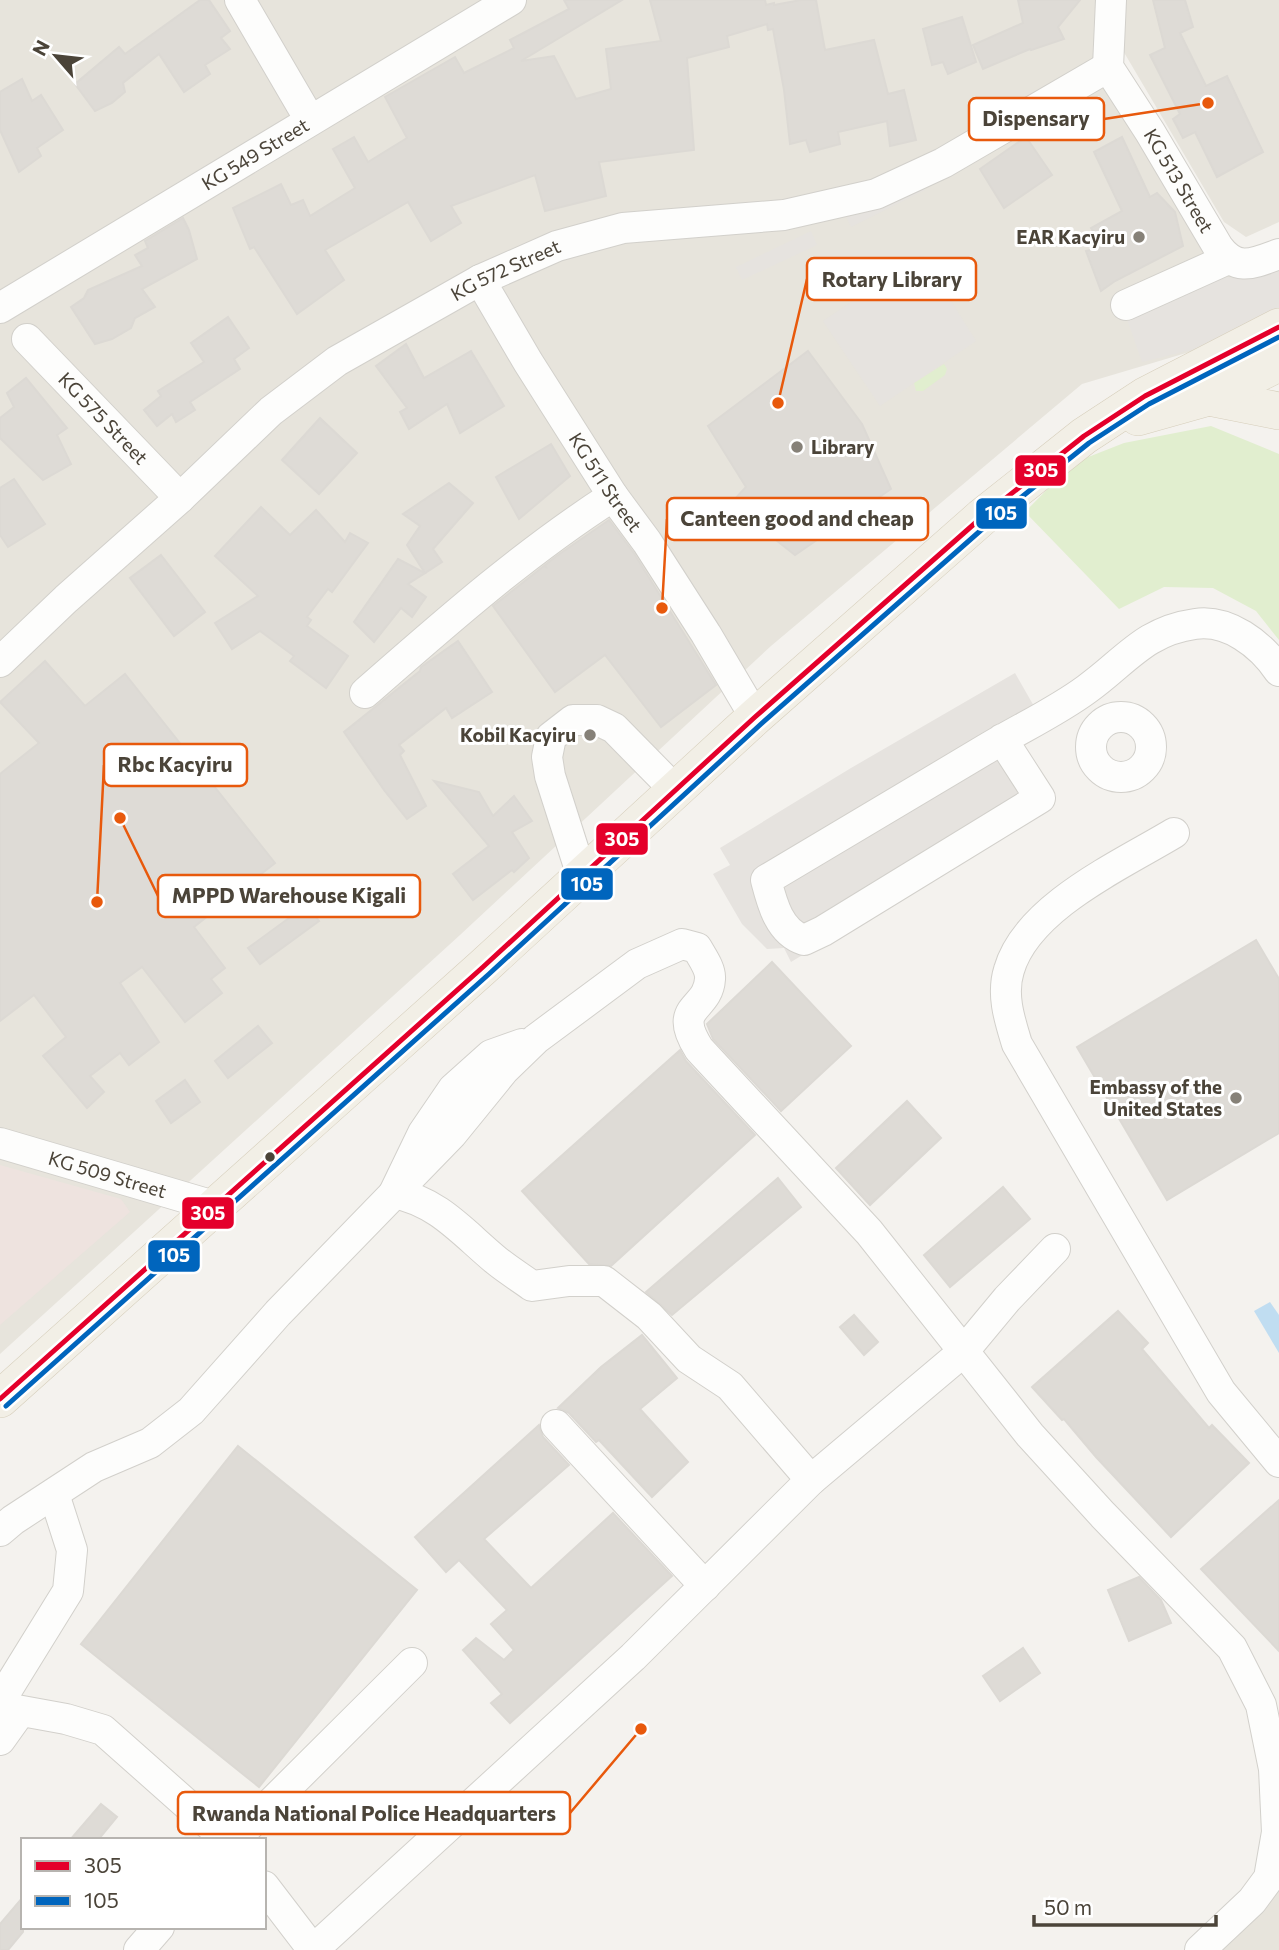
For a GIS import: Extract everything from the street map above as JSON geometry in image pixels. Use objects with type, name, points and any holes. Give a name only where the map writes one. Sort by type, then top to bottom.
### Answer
[{"type":"main road","points":[[0,1399],[755,717],[982,517],[1084,436],[1144,396],[1279,327]]},
{"type":"main road","points":[[1084,436],[1146,414],[1209,397],[1279,363]]},
{"type":"main road","points":[[1209,397],[1279,411]]},
{"type":"street","points":[[240,0],[310,120]]},
{"type":"street","name":"KG 549 Street","points":[[0,308],[511,0]]},
{"type":"street","points":[[1108,67],[1111,0]]},
{"type":"street","name":"KG 513 Street","points":[[1108,67],[1223,253]]},
{"type":"street","name":"KG 572 Street","points":[[0,662],[271,411],[337,361],[480,280],[557,246],[623,228],[784,215],[876,194],[943,163],[1108,67]]},
{"type":"street","points":[[1126,305],[1223,253],[1244,265],[1279,254]]},
{"type":"street","name":"KG 511 Street","points":[[480,280],[528,362],[613,496],[647,542],[755,717]]},
{"type":"street","name":"KG 575 Street","points":[[27,339],[180,498]]},
{"type":"street","points":[[365,693],[503,575],[562,529],[613,496]]},
{"type":"street","points":[[1002,739],[1040,798],[823,931],[804,940],[793,936],[780,919],[766,880],[1002,739],[1087,689],[1125,656],[1163,632],[1197,624],[1222,626],[1251,640],[1271,659],[1279,671]]},
{"type":"street","points":[[1087,689],[1108,720]]},
{"type":"street","points":[[582,876],[550,776],[547,757],[551,737],[573,720],[597,720],[614,728],[675,790]]},
{"type":"street","points":[[1174,833],[1062,900],[1026,938],[1008,971],[1006,1008],[1017,1044],[1221,1392],[1279,1462]]},
{"type":"street","points":[[0,1531],[94,1468],[150,1444],[191,1411],[278,1313],[452,1135],[505,1070],[536,1039],[637,964],[682,944],[697,948],[710,978],[706,993],[692,1009],[688,1023],[689,1033],[699,1049],[869,1232],[1030,1434],[1094,1505],[1232,1648],[1261,1705],[1274,1769],[1277,1832],[1269,1878],[1252,1901],[1200,1950]]},
{"type":"street","name":"KG 509 Street","points":[[0,1143],[214,1206]]},
{"type":"street","points":[[394,1193],[414,1197],[440,1211],[499,1263],[533,1286],[569,1281],[604,1281],[649,1316],[689,1359],[730,1386],[811,1480]]},
{"type":"street","points":[[266,1889],[313,1950],[633,1657],[811,1480],[963,1352],[1007,1299],[1055,1249]]},
{"type":"street","points":[[556,1425],[705,1586]]},
{"type":"street","points":[[0,1740],[7,1706],[68,1591],[72,1550],[54,1494]]},
{"type":"street","points":[[236,1838],[412,1663]]},
{"type":"street","points":[[7,1706],[103,1730],[225,1838]]},
{"type":"street","points":[[139,1950],[157,1929]]},
{"type":"shaded area","points":[[0,0],[1110,0],[1112,28],[1127,0],[1279,0],[1279,222],[1246,237],[1224,222],[1112,32],[1135,100],[1247,298],[1213,345],[1082,384],[771,646],[460,935],[0,1354]]},
{"type":"shaded area","points":[[918,176],[925,190],[851,227],[845,214]]},
{"type":"shaded area","points":[[811,231],[817,245],[742,280],[736,267]]},
{"type":"shaded area","points":[[922,255],[976,341],[880,406],[823,321]]},
{"type":"shaded area","points":[[1279,270],[1279,358],[1223,349],[1187,351],[1142,362],[1121,302],[1223,277],[1241,278]]},
{"type":"shaded area","points":[[1015,673],[1039,715],[1010,729],[1037,813],[791,962],[784,948],[767,949],[742,924],[713,874],[730,865],[720,848]]},
{"type":"shaded area","points":[[0,1165],[121,1199],[130,1212],[0,1325]]},
{"type":"shaded area","points":[[1279,1889],[1279,1950],[1212,1950]]},
{"type":"green space","points":[[944,364],[947,369],[945,375],[923,391],[916,391],[914,383]]},
{"type":"green space","points":[[1211,426],[1279,454],[1279,640],[1256,611],[1213,588],[1164,587],[1119,609],[1025,512],[1073,463],[1124,443]]},
{"type":"water","points":[[1270,1302],[1279,1315],[1279,1353],[1254,1311]]},
{"type":"building","points":[[200,0],[209,0],[230,31],[221,38],[230,49],[205,65],[210,74],[184,92],[159,54],[123,83],[125,92],[112,103],[95,111],[75,84],[119,47],[125,54]]},
{"type":"building","points":[[564,0],[622,0],[521,61],[554,56],[576,99],[611,89],[606,49],[661,41],[650,0],[765,0],[766,5],[774,5],[816,0],[825,50],[874,40],[888,94],[904,90],[916,140],[890,146],[887,121],[838,132],[840,144],[810,152],[806,140],[790,144],[773,29],[768,30],[767,24],[727,36],[729,47],[687,58],[694,150],[599,162],[606,196],[545,211],[535,175],[451,206],[461,223],[431,241],[408,202],[325,250],[344,280],[297,314],[254,247],[250,249],[233,208],[281,184],[291,205],[303,200],[310,216],[355,188],[333,149],[354,137],[368,162],[407,138],[385,97],[455,57],[464,73],[514,48],[510,40],[569,9]]},
{"type":"building","points":[[1018,0],[1080,0],[1058,27],[1064,39],[1030,49],[983,69],[973,45],[1023,23]]},
{"type":"building","points":[[1153,0],[1185,0],[1193,27],[1180,33],[1206,86],[1227,76],[1263,152],[1217,177],[1195,132],[1183,138],[1173,119],[1180,114],[1150,55],[1165,48]]},
{"type":"building","points":[[962,17],[976,62],[948,74],[943,62],[932,65],[923,29]]},
{"type":"building","points":[[22,79],[32,101],[41,95],[63,130],[37,148],[41,156],[19,172],[0,130],[0,92]]},
{"type":"building","points":[[1026,137],[1052,175],[1004,208],[980,169]]},
{"type":"building","name":"EAR Kacyiru","points":[[1122,137],[1150,197],[1157,193],[1175,212],[1183,246],[1101,291],[1086,251],[1104,247],[1091,228],[1122,211],[1094,152]]},
{"type":"building","points":[[183,218],[197,259],[142,289],[155,307],[135,318],[131,328],[112,339],[95,344],[71,307],[84,298],[88,290],[142,266],[135,255],[148,248],[145,241]]},
{"type":"building","points":[[228,317],[249,348],[234,359],[240,369],[190,402],[195,410],[176,422],[172,414],[157,426],[144,410],[161,396],[158,391],[204,362],[191,343]]},
{"type":"building","points":[[406,344],[424,378],[471,351],[504,406],[460,433],[447,404],[409,429],[400,412],[407,408],[376,366]]},
{"type":"building","name":"Library","points":[[808,351],[862,424],[891,489],[795,555],[733,501],[746,487],[708,426]]},
{"type":"building","points":[[26,378],[67,428],[57,435],[71,464],[43,480],[0,438],[0,418],[14,407],[7,393]]},
{"type":"building","points":[[320,418],[357,453],[319,494],[282,460]]},
{"type":"building","points":[[551,444],[570,476],[519,519],[496,477]]},
{"type":"building","points":[[14,479],[45,524],[8,547],[0,535],[0,488]]},
{"type":"building","points":[[449,483],[473,503],[433,549],[442,562],[425,573],[407,545],[420,526],[403,514]]},
{"type":"building","points":[[261,507],[290,535],[316,510],[345,542],[350,533],[368,543],[332,592],[328,589],[307,617],[311,620],[307,626],[348,656],[326,688],[290,661],[294,656],[260,631],[232,649],[215,623],[258,596],[215,556]]},
{"type":"building","points":[[609,520],[633,552],[716,685],[661,727],[605,655],[555,692],[493,606],[558,555]]},
{"type":"building","points":[[161,555],[205,612],[174,636],[130,578]]},
{"type":"building","points":[[398,559],[425,573],[408,584],[426,597],[412,617],[401,608],[374,642],[354,622]]},
{"type":"building","points":[[458,641],[492,692],[452,718],[446,708],[399,745],[404,751],[400,755],[426,806],[407,819],[344,732],[420,671],[421,667]]},
{"type":"building","points":[[45,661],[85,706],[125,674],[275,863],[194,927],[225,968],[211,979],[222,993],[185,1022],[142,967],[120,983],[159,1042],[129,1065],[120,1053],[90,1076],[104,1092],[87,1108],[43,1056],[66,1037],[34,995],[0,1021],[0,774],[39,743],[0,702]]},
{"type":"building","points":[[434,781],[479,792],[493,816],[514,796],[532,821],[512,832],[529,858],[514,872],[512,870],[473,900],[453,874],[489,846]]},
{"type":"building","points":[[307,905],[319,921],[260,964],[248,948]]},
{"type":"building","points":[[1256,940],[1279,979],[1279,1133],[1167,1200],[1077,1047]]},
{"type":"building","points":[[772,962],[851,1046],[781,1111],[713,1039],[707,1024]]},
{"type":"building","points":[[258,1026],[272,1043],[228,1078],[215,1061]]},
{"type":"building","points":[[680,1050],[686,1061],[755,1135],[611,1266],[589,1264],[522,1191]]},
{"type":"building","points":[[185,1080],[200,1102],[171,1123],[156,1101]]},
{"type":"building","points":[[907,1101],[941,1138],[870,1205],[836,1168]]},
{"type":"building","points":[[778,1178],[801,1207],[672,1315],[646,1292]]},
{"type":"building","points":[[1003,1187],[1030,1219],[950,1287],[924,1255]]},
{"type":"building","points":[[1118,1311],[1148,1343],[1142,1349],[1209,1428],[1212,1425],[1249,1463],[1171,1537],[1032,1387]]},
{"type":"building","points":[[854,1315],[878,1342],[864,1355],[840,1327]]},
{"type":"building","points":[[642,1335],[677,1378],[640,1409],[688,1462],[652,1497],[599,1440],[596,1442],[569,1413],[558,1408],[601,1367]]},
{"type":"building","points":[[539,1425],[543,1437],[569,1465],[484,1539],[531,1588],[613,1513],[672,1576],[510,1723],[491,1703],[502,1694],[463,1650],[476,1638],[504,1660],[514,1650],[491,1624],[507,1610],[459,1560],[446,1572],[415,1537]]},
{"type":"building","points":[[238,1446],[417,1590],[259,1787],[81,1644]]},
{"type":"building","points":[[1279,1500],[1279,1651],[1201,1569]]},
{"type":"building","points":[[1139,1577],[1161,1600],[1171,1623],[1129,1641],[1108,1590]]},
{"type":"building","points":[[1023,1648],[1040,1673],[1000,1701],[983,1676]]},
{"type":"building","points":[[101,1804],[117,1817],[100,1838],[72,1838]]},
{"type":"building","points":[[21,1899],[23,1932],[8,1950],[0,1950],[0,1924]]},
{"type":"transit line","name":"305","points":[[0,1399],[483,967],[755,717],[982,517],[1084,436],[1145,396],[1279,327]]},
{"type":"transit line","name":"105","points":[[6,1406],[489,974],[761,724],[988,524],[1089,443],[1149,404],[1279,337]]},
{"type":"place","name":"Dispensary","points":[[1208,103]]},
{"type":"place","name":"EAR Kacyiru","points":[[1139,237]]},
{"type":"place","name":"Rotary Library","points":[[778,403]]},
{"type":"place","name":"Library","points":[[797,447]]},
{"type":"place","name":"Canteen good and cheap","points":[[662,608]]},
{"type":"place","name":"Kobil Kacyiru","points":[[590,735]]},
{"type":"place","name":"MPPD Warehouse Kigali","points":[[120,818]]},
{"type":"place","name":"Rbc Kacyiru","points":[[97,902]]},
{"type":"place","name":"Embassy of the United States","points":[[1236,1098]]},
{"type":"place","name":"Rwanda National Police Headquarters","points":[[641,1729]]}]
